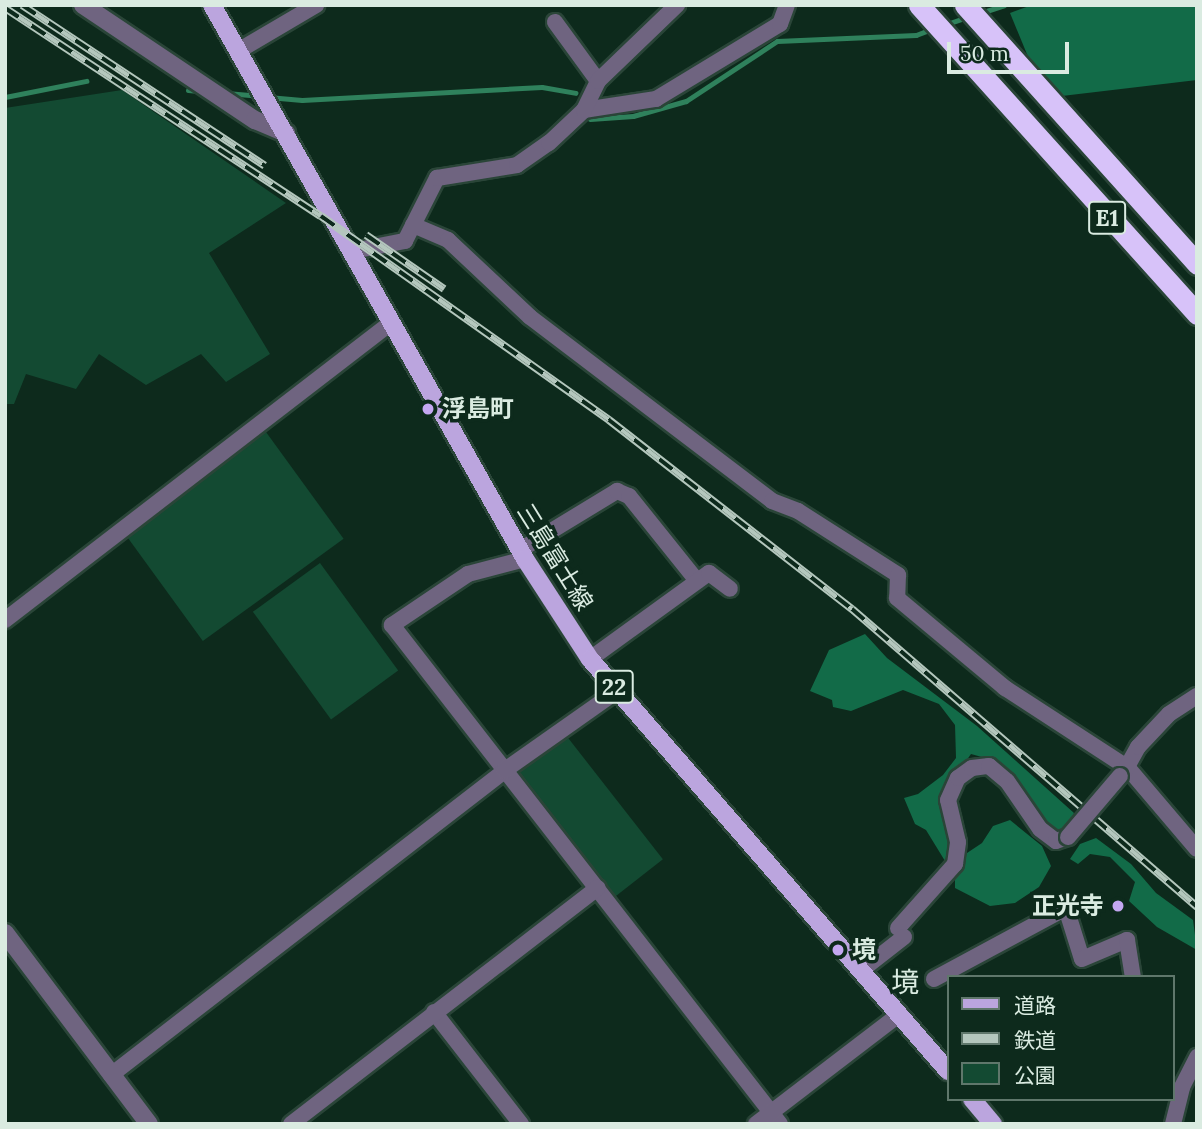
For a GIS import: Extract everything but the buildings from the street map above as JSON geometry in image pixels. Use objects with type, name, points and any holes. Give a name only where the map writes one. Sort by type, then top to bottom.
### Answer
[{"type":"highway","name":"E1","points":[[919,5],[1197,314]]},
{"type":"highway","name":"E1","points":[[965,5],[1045,98],[1197,264]]},
{"type":"main road","name":"三島富士線","points":[[212,5],[523,555],[590,659],[946,1069]]},
{"type":"main road","points":[[974,1101],[993,1124]]},
{"type":"street","points":[[83,5],[255,120],[286,133]]},
{"type":"street","points":[[238,51],[316,5]]},
{"type":"street","points":[[353,251],[405,240],[437,178],[517,165],[584,110],[598,81],[677,5]]},
{"type":"street","points":[[584,110],[656,99],[780,24],[787,5]]},
{"type":"street","points":[[555,22],[598,81]]},
{"type":"street","points":[[412,225],[448,240],[530,317],[772,500],[798,511],[898,575],[897,598],[1005,688],[1124,772],[1197,849]]},
{"type":"street","points":[[5,621],[390,323]]},
{"type":"street","points":[[697,581],[629,496],[617,491],[523,555],[468,574],[392,625],[776,1118]]},
{"type":"street","points":[[590,659],[709,573],[730,589]]},
{"type":"street","points":[[111,1075],[505,770],[617,691]]},
{"type":"street","points":[[863,970],[901,932],[955,864],[958,842],[948,800],[958,778],[972,768],[989,766],[1007,781],[1040,829],[1056,841],[1068,837],[1124,772],[1138,747],[1169,714],[1197,696]]},
{"type":"street","points":[[291,1124],[598,888]]},
{"type":"street","points":[[934,979],[1066,908],[1082,958],[1127,940],[1133,975]]},
{"type":"street","points":[[5,933],[149,1124]]},
{"type":"street","points":[[434,1012],[521,1124]]},
{"type":"street","points":[[756,1124],[776,1118],[900,1014]]},
{"type":"street","points":[[1173,1124],[1177,1086],[1197,1057]]},
{"type":"green space","points":[[1032,5],[1197,5],[1197,80],[1045,98],[1010,13]]},
{"type":"green space","points":[[122,90],[286,203],[209,253],[270,354],[226,382],[201,354],[146,385],[99,354],[76,389],[26,374],[14,404],[5,404],[5,108]]},
{"type":"green space","points":[[266,432],[344,539],[203,641],[125,534]]},
{"type":"green space","points":[[320,563],[398,671],[331,719],[253,612]]},
{"type":"green space","points":[[865,634],[887,658],[977,726],[1074,813],[1068,832],[1060,840],[1029,808],[996,761],[971,754],[940,798],[951,855],[945,861],[926,830],[915,824],[904,798],[918,794],[943,775],[956,758],[955,725],[939,704],[903,690],[851,711],[833,707],[832,700],[810,691],[829,650]]},
{"type":"green space","points":[[565,734],[663,859],[614,897],[516,772]]},
{"type":"green space","points":[[1010,820],[1042,846],[1051,866],[1039,887],[1015,903],[990,906],[955,888],[955,872],[964,855],[982,843],[993,826]]},
{"type":"green space","points":[[1096,838],[1131,864],[1156,893],[1193,920],[1197,950],[1157,927],[1129,901],[1135,882],[1110,857],[1090,854],[1078,864],[1070,859],[1080,844]]},
{"type":"waterway","points":[[980,13],[1004,5]]},
{"type":"waterway","points":[[944,25],[967,17]]},
{"type":"waterway","points":[[590,119],[633,116],[686,101],[777,41],[916,35],[934,28]]},
{"type":"waterway","points":[[5,97],[86,81]]},
{"type":"waterway","points":[[268,97],[302,100],[542,87],[575,93]]},
{"type":"waterway","points":[[188,90],[199,91]]},
{"type":"waterway","points":[[226,93],[258,96]]},
{"type":"railway","points":[[22,5],[265,166]]},
{"type":"railway","points":[[5,8],[321,216],[609,420],[852,609],[1197,907]]},
{"type":"railway","points":[[366,235],[444,289]]},
{"type":"place","name":"浮島町","points":[[428,409]]},
{"type":"place","name":"正光寺","points":[[1118,906]]},
{"type":"place","name":"境","points":[[838,950]]},
{"type":"district","name":"境","points":[[905,982]]}]
